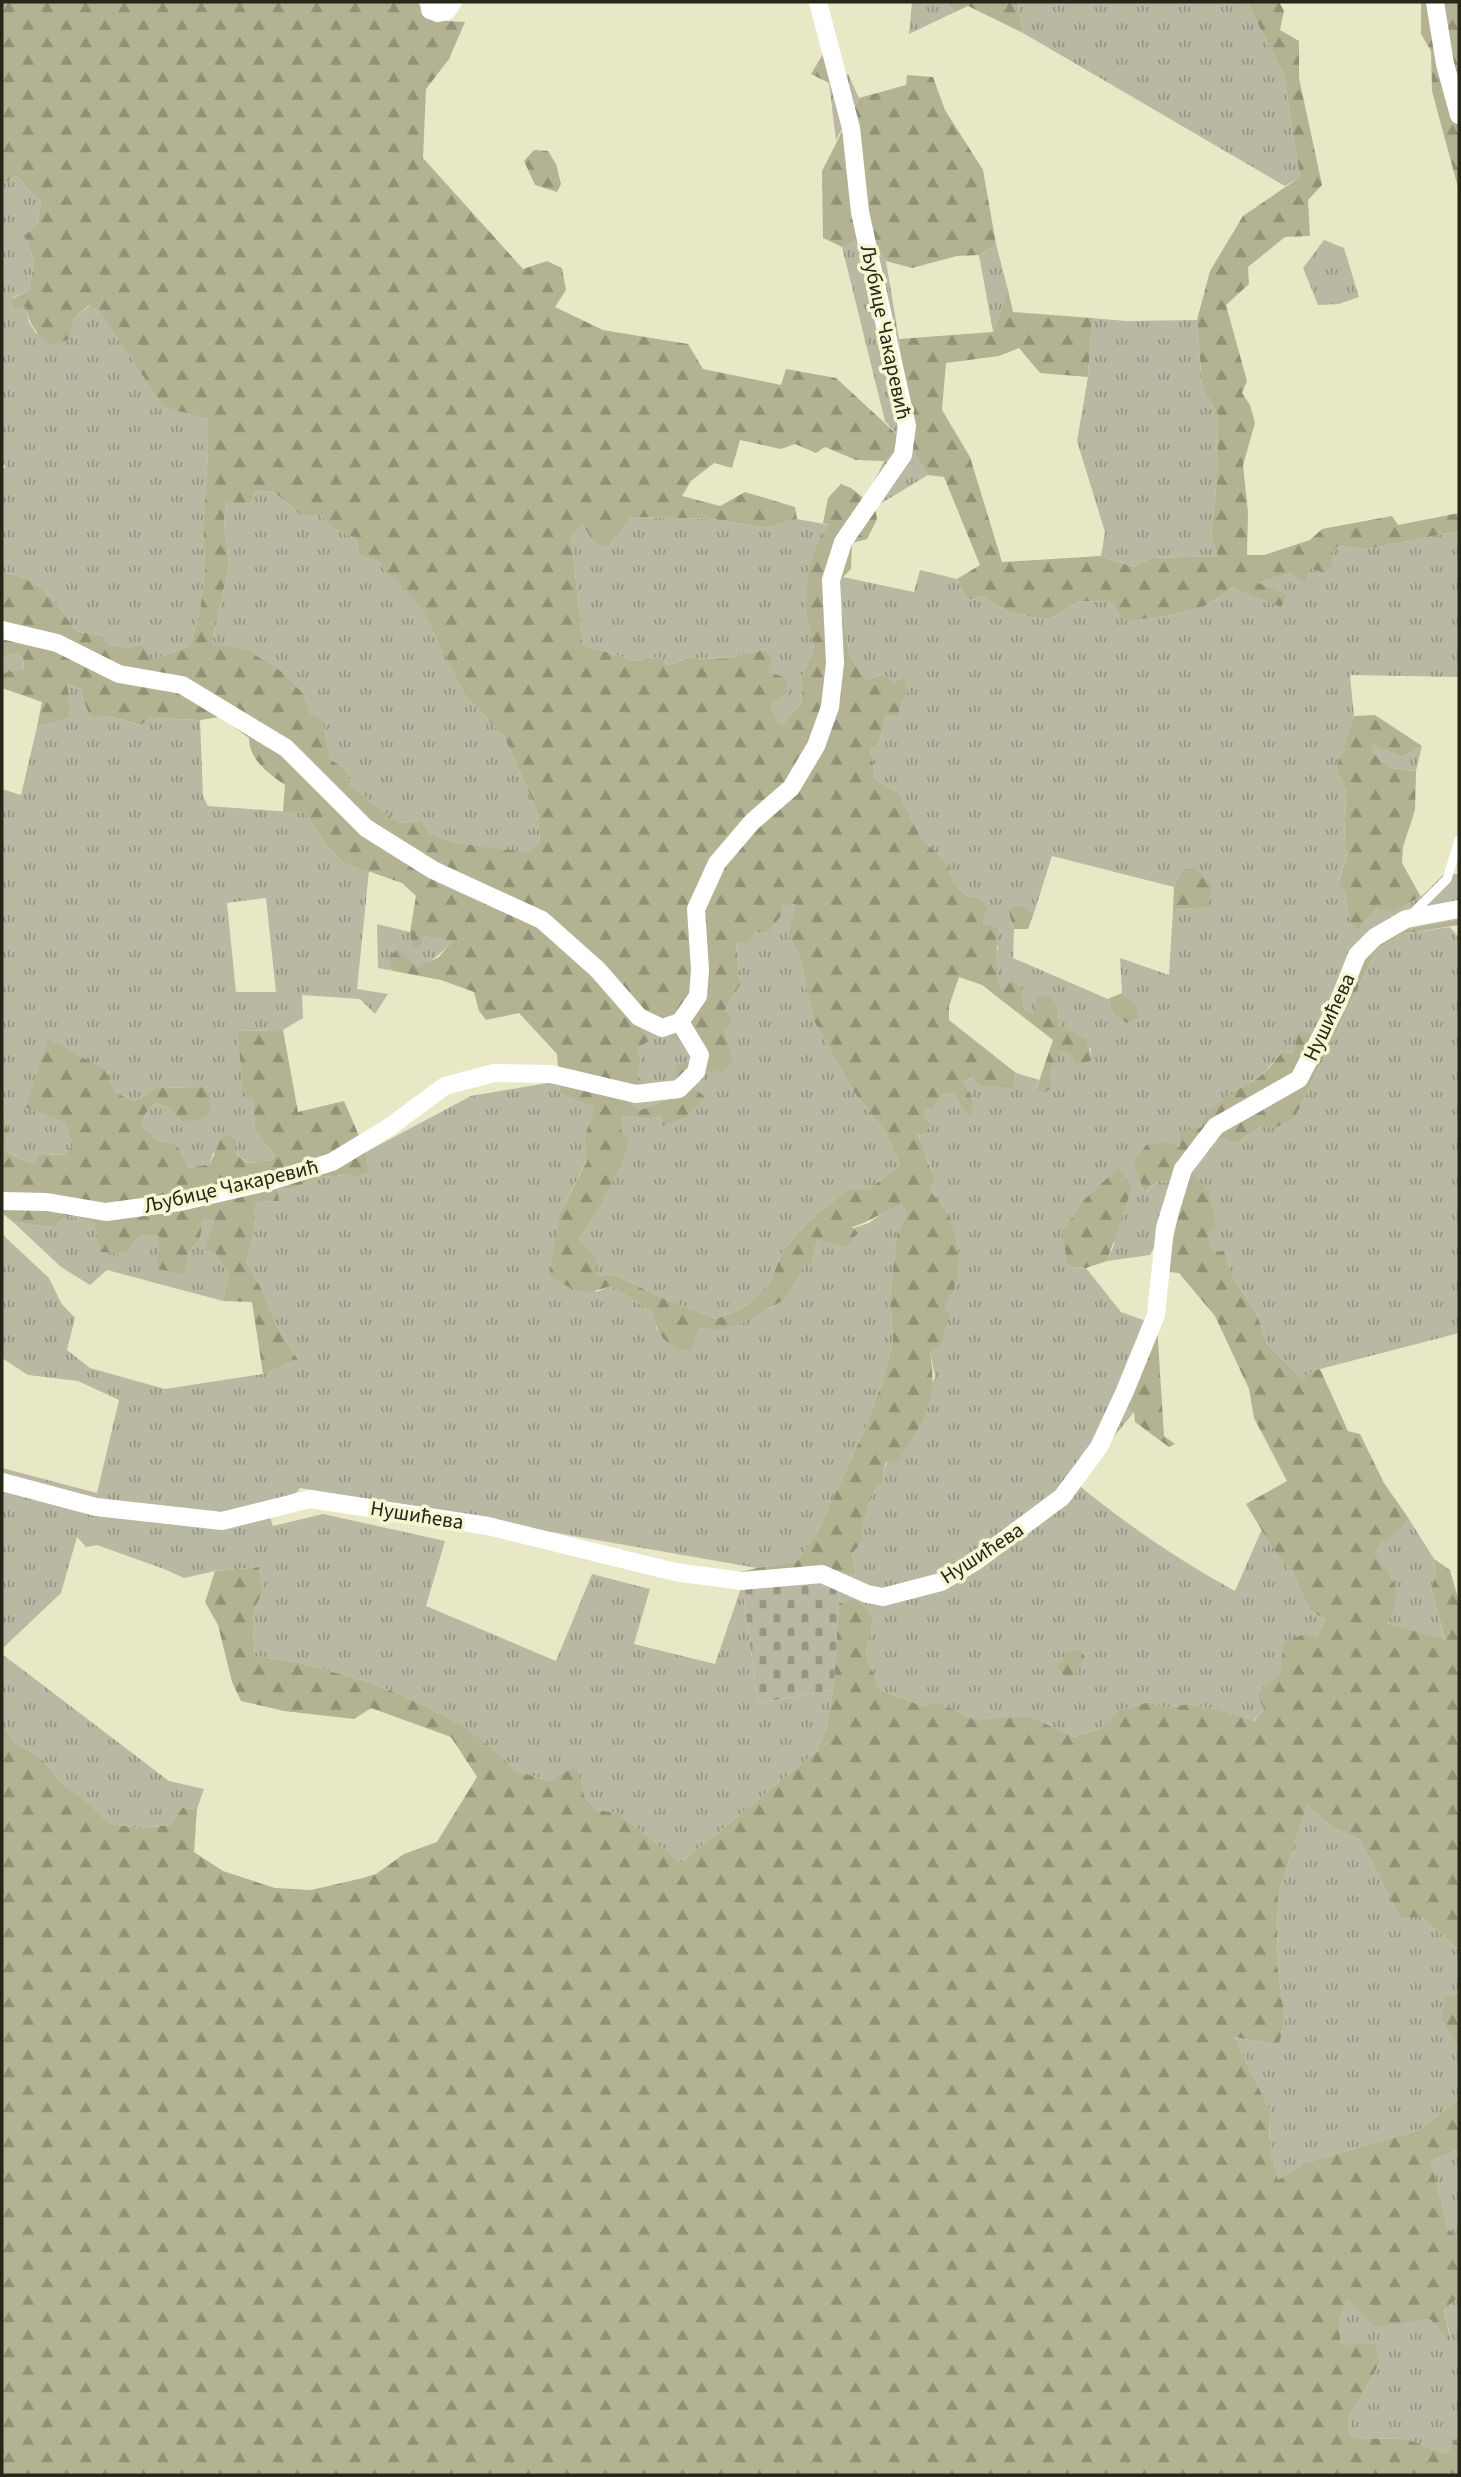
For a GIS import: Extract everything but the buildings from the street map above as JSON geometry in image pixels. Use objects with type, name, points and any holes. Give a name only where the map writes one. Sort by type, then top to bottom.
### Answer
[{"type":"street","points":[[429,2],[430,10],[438,13],[447,11],[453,2]]},
{"type":"street","name":"Љубице Чакаревић","points":[[2,1202],[47,1202],[106,1212],[180,1202],[271,1181],[332,1161],[388,1128],[445,1086],[494,1073],[551,1074],[636,1094],[679,1089],[696,1072],[700,1055],[680,1022],[698,996],[700,970],[696,909],[717,863],[752,822],[791,788],[816,746],[830,706],[835,663],[831,580],[843,542],[903,455],[907,426],[860,212],[851,128],[818,2]]},
{"type":"street","points":[[1435,2],[1445,64],[1459,115]]},
{"type":"street","points":[[2,630],[57,643],[119,674],[182,685],[285,748],[366,828],[433,870],[542,920],[598,970],[639,1017],[662,1028],[680,1022]]},
{"type":"street","name":"Нушићева","points":[[2,1482],[96,1507],[222,1521],[310,1499],[488,1526],[675,1572],[742,1581],[822,1574],[867,1594],[883,1597],[941,1582],[976,1560],[1062,1497],[1099,1447],[1156,1315],[1165,1228],[1183,1169],[1216,1126],[1299,1079],[1338,1003],[1357,956],[1376,937],[1406,919],[1459,909]]},
{"type":"lane","name":"Нушићева","points":[[1406,919],[1447,879],[1459,840]]},
{"type":"lane","points":[[1451,866],[1459,876]]},
{"type":"green space","points":[[2,2],[417,2],[432,20],[465,22],[449,59],[426,89],[423,158],[523,269],[547,261],[562,268],[566,290],[555,307],[603,330],[688,344],[703,369],[781,385],[786,369],[836,378],[901,438],[896,452],[884,461],[856,460],[825,447],[816,453],[795,444],[781,449],[740,440],[732,468],[714,463],[691,481],[682,496],[720,506],[745,492],[795,507],[797,519],[764,528],[714,519],[632,517],[609,546],[595,544],[582,523],[571,536],[583,645],[636,661],[659,657],[668,665],[690,658],[722,659],[764,650],[772,660],[767,671],[786,678],[789,692],[770,706],[780,727],[802,702],[801,678],[814,649],[805,609],[809,566],[821,535],[830,525],[823,523],[828,498],[841,484],[851,488],[875,507],[877,519],[867,539],[852,543],[851,569],[838,582],[850,657],[866,680],[884,674],[893,683],[904,679],[908,692],[901,702],[898,716],[886,714],[879,744],[871,749],[875,779],[899,793],[921,838],[945,860],[953,881],[965,895],[980,898],[987,908],[982,924],[997,928],[996,967],[1002,992],[1012,979],[1021,988],[1024,1010],[1034,1014],[1037,996],[1048,995],[1057,1005],[1060,1027],[1083,1038],[1089,1046],[1091,1061],[1075,1064],[1070,1054],[1060,1050],[1050,1071],[1050,1089],[1045,1092],[1036,1090],[1053,1040],[982,985],[959,977],[949,1006],[949,1020],[1016,1073],[1014,1088],[980,1086],[973,1078],[964,1081],[973,1101],[972,1115],[965,1113],[953,1093],[941,1095],[933,1110],[927,1109],[923,1117],[930,1123],[928,1132],[918,1135],[934,1178],[930,1190],[953,1228],[958,1251],[957,1274],[955,1285],[944,1304],[949,1316],[941,1345],[930,1352],[932,1385],[926,1412],[896,1464],[886,1462],[883,1471],[884,1483],[874,1490],[862,1527],[863,1541],[852,1553],[856,1576],[835,1571],[708,1580],[796,1562],[817,1533],[864,1431],[882,1383],[893,1341],[890,1296],[897,1234],[907,1214],[902,1204],[852,1227],[858,1233],[846,1247],[817,1240],[812,1264],[805,1265],[786,1299],[738,1325],[715,1330],[698,1328],[691,1351],[669,1344],[660,1334],[652,1312],[611,1286],[586,1291],[558,1281],[550,1276],[559,1215],[587,1161],[584,1139],[595,1107],[560,1094],[557,1054],[519,1013],[486,1020],[479,1011],[474,992],[441,980],[378,968],[393,970],[389,957],[398,949],[417,967],[439,957],[452,941],[423,936],[421,947],[412,948],[410,932],[416,896],[402,883],[342,862],[326,845],[306,813],[283,812],[285,785],[256,760],[249,738],[220,717],[200,720],[152,718],[140,725],[109,716],[92,716],[86,707],[81,689],[67,685],[70,718],[37,727],[42,702],[2,688],[2,673],[24,670],[23,658],[16,653],[2,657],[2,573],[27,579],[37,585],[76,631],[103,636],[109,645],[131,648],[142,645],[152,660],[190,646],[200,611],[205,569],[203,523],[208,419],[164,407],[100,312],[89,305],[72,320],[70,338],[53,346],[35,329],[26,306],[14,309],[12,299],[29,290],[34,262],[25,235],[38,223],[41,202],[16,176],[2,184]],"holes":[[[255,491],[274,492],[301,515],[320,515],[336,530],[356,538],[358,554],[377,561],[423,609],[464,694],[504,736],[537,811],[540,842],[530,853],[457,843],[429,833],[420,820],[399,823],[351,786],[347,770],[330,759],[323,722],[310,713],[304,695],[282,672],[247,650],[212,644],[229,564],[224,522],[226,503],[250,503]],[[796,904],[788,934],[799,954],[814,1021],[851,1088],[886,1133],[900,1166],[867,1190],[847,1190],[810,1220],[783,1250],[770,1283],[745,1307],[716,1319],[660,1297],[613,1274],[597,1276],[596,1258],[579,1240],[614,1179],[625,1153],[629,1140],[621,1131],[623,1116],[652,1119],[660,1115],[663,1126],[685,1117],[705,1097],[695,1089],[692,1061],[675,1065],[680,1094],[641,1110],[625,1100],[645,1085],[636,1074],[641,1061],[637,1048],[649,1041],[639,1025],[677,1040],[686,1039],[708,1072],[726,1070],[733,1059],[725,1030],[732,1020],[725,1010],[740,985],[736,942],[746,944],[755,932],[768,932],[783,913],[780,905]]]},
{"type":"green space","points":[[912,2],[945,2],[955,12],[909,34]]},
{"type":"green space","points":[[945,2],[1021,2],[1018,8],[1023,33],[968,6],[955,12]]},
{"type":"green space","points":[[1021,2],[1247,2],[1284,76],[1300,177],[1285,186],[1023,33],[1018,8]]},
{"type":"green space","points":[[1247,2],[1279,2],[1284,11],[1280,30],[1299,41],[1299,78],[1322,185],[1308,200],[1310,236],[1285,237],[1248,267],[1249,284],[1226,305],[1247,381],[1242,393],[1250,405],[1255,423],[1243,465],[1248,512],[1247,555],[1264,555],[1310,540],[1322,529],[1392,516],[1398,525],[1459,513],[1459,531],[1368,549],[1338,546],[1330,553],[1334,564],[1324,573],[1307,567],[1307,583],[1291,573],[1256,582],[1287,595],[1281,607],[1233,587],[1205,606],[1173,615],[1125,621],[1112,602],[1080,601],[1048,620],[1010,613],[983,596],[967,600],[957,579],[980,565],[944,477],[928,475],[910,446],[899,339],[993,332],[1008,290],[1013,312],[1092,318],[1088,377],[1040,373],[1019,348],[999,356],[946,363],[942,410],[970,457],[1002,562],[1101,556],[1134,567],[1152,558],[1218,556],[1211,538],[1217,478],[1218,415],[1202,386],[1197,320],[1210,271],[1243,216],[1300,177],[1284,76]]},
{"type":"green space","points":[[1421,2],[1459,2],[1459,191],[1432,91],[1431,51],[1421,34]]},
{"type":"green space","points":[[826,49],[833,80],[829,83],[811,74]]},
{"type":"green space","points":[[848,74],[859,98],[836,140],[829,83]]},
{"type":"green space","points":[[907,75],[933,77],[945,110],[983,170],[996,244],[979,255],[957,256],[912,268],[886,261],[871,235],[842,247],[823,238],[822,171],[859,98],[906,85]]},
{"type":"green space","points":[[534,150],[548,151],[556,164],[561,184],[557,192],[535,185],[524,161]]},
{"type":"green space","points":[[16,176],[41,202],[38,223],[25,235],[34,262],[29,290],[12,298],[26,306],[29,322],[36,333],[72,320],[90,305],[100,312],[164,406],[208,419],[203,523],[205,569],[200,611],[190,646],[152,660],[131,648],[109,645],[103,636],[76,631],[37,585],[27,579],[2,573],[2,469],[6,467],[2,461],[2,184]]},
{"type":"green space","points":[[871,235],[886,261],[899,339],[910,446],[928,475],[875,507],[866,499],[884,461],[896,452],[901,438],[885,421],[842,247]]},
{"type":"green space","points":[[1324,240],[1344,248],[1359,297],[1339,304],[1318,305],[1303,268]]},
{"type":"green space","points":[[996,244],[1008,290],[993,332],[979,255]]},
{"type":"green space","points":[[1092,318],[1126,321],[1197,320],[1202,386],[1218,415],[1217,478],[1211,538],[1218,556],[1152,558],[1134,567],[1101,556],[1105,532],[1077,441],[1088,377]]},
{"type":"green space","points":[[255,491],[274,492],[301,515],[320,515],[336,530],[356,538],[358,554],[377,561],[424,609],[464,694],[504,736],[537,811],[540,842],[530,854],[457,843],[429,833],[419,820],[399,823],[351,786],[347,770],[330,759],[323,723],[310,713],[304,695],[212,644],[229,564],[224,522],[226,503]]},
{"type":"green space","points":[[632,517],[714,519],[763,528],[797,519],[830,525],[805,609],[814,649],[801,678],[802,702],[779,728],[770,706],[789,692],[785,678],[766,671],[764,650],[722,659],[690,658],[668,665],[659,657],[636,661],[583,645],[571,536],[582,522],[609,546]]},
{"type":"green space","points":[[1459,531],[1459,677],[1350,675],[1354,716],[1336,768],[1346,792],[1344,848],[1348,854],[1338,881],[1345,894],[1349,919],[1357,932],[1377,908],[1400,906],[1415,901],[1444,874],[1459,874],[1459,919],[1398,931],[1370,950],[1328,1038],[1293,1053],[1282,1052],[1264,1073],[1244,1087],[1180,1147],[1146,1192],[1158,1181],[1170,1182],[1184,1191],[1150,1255],[1107,1261],[1115,1242],[1074,1267],[1086,1268],[1121,1312],[1157,1325],[1134,1412],[1076,1483],[1153,1541],[1235,1591],[1262,1529],[1291,1570],[1310,1611],[1325,1619],[1317,1638],[1257,1695],[1264,1709],[1253,1721],[1224,1711],[1188,1704],[1165,1708],[1149,1702],[1117,1711],[1100,1729],[1074,1737],[1030,1718],[974,1719],[937,1702],[922,1706],[880,1690],[866,1655],[873,1619],[853,1599],[839,1603],[840,1592],[819,1578],[834,1570],[856,1576],[852,1552],[863,1541],[862,1527],[874,1490],[884,1483],[883,1471],[887,1462],[935,1377],[930,1351],[944,1304],[949,1218],[930,1190],[932,1175],[919,1136],[921,1122],[927,1109],[933,1110],[941,1095],[953,1093],[965,1113],[973,1101],[964,1081],[974,1078],[1014,1088],[1016,1073],[1039,1080],[1036,1089],[1050,1089],[1050,1071],[1060,1049],[1090,1061],[1091,1049],[1060,1027],[1057,1005],[1034,1014],[1024,1010],[1021,988],[1013,980],[1002,993],[993,966],[998,947],[982,924],[980,898],[965,895],[953,881],[945,860],[921,838],[899,793],[875,779],[871,749],[879,744],[893,684],[884,674],[866,680],[850,657],[838,582],[843,577],[914,592],[920,570],[957,579],[967,600],[983,596],[1010,613],[1048,620],[1080,601],[1112,602],[1126,620],[1173,615],[1205,606],[1233,587],[1291,573],[1338,546],[1368,549]],"holes":[[[1052,856],[1174,887],[1182,870],[1206,907],[1173,910],[1169,975],[1120,958],[1122,993],[1134,1002],[1113,1014],[1108,999],[1013,958],[1014,929],[1008,912],[1018,906],[1034,913]]]},
{"type":"green space","points":[[16,653],[23,658],[24,671],[2,673],[2,657]]},
{"type":"green space","points":[[66,685],[81,689],[92,716],[109,716],[139,725],[152,718],[200,720],[203,796],[208,806],[306,813],[326,845],[342,862],[369,871],[357,989],[388,994],[375,1014],[360,999],[302,995],[303,1018],[283,1030],[239,1031],[253,1099],[255,1130],[274,1155],[272,1160],[249,1163],[235,1154],[213,1153],[210,1164],[189,1168],[177,1145],[158,1140],[142,1127],[145,1114],[155,1103],[167,1107],[183,1122],[210,1113],[210,1095],[203,1087],[156,1088],[134,1102],[117,1093],[104,1069],[67,1122],[73,1146],[63,1155],[39,1154],[33,1163],[3,1149],[8,1132],[2,1114],[2,789],[21,795],[37,727],[70,718]],"holes":[[[266,898],[276,992],[236,992],[227,903]]]},
{"type":"green space","points":[[1375,715],[1422,746],[1402,757],[1373,744],[1372,752],[1390,768],[1416,771],[1415,810],[1403,847],[1402,863],[1421,897],[1392,912],[1377,908],[1357,932],[1349,919],[1345,895],[1338,882],[1348,854],[1344,848],[1346,792],[1336,768],[1354,716]]},
{"type":"green space","points":[[1372,743],[1402,757],[1422,746],[1416,771],[1390,768],[1372,752]]},
{"type":"green space","points":[[1195,868],[1212,885],[1207,907],[1173,910],[1174,887],[1182,870]]},
{"type":"green space","points":[[797,903],[788,934],[799,954],[814,1021],[851,1088],[886,1133],[900,1166],[867,1190],[847,1190],[810,1220],[783,1250],[770,1283],[745,1307],[716,1319],[660,1297],[613,1274],[597,1276],[579,1241],[606,1180],[623,1116],[652,1119],[660,1115],[663,1126],[695,1090],[695,1080],[680,1094],[641,1110],[624,1100],[641,1061],[637,1048],[639,1025],[686,1039],[733,1059],[725,1030],[725,1010],[740,985],[736,942],[755,932],[779,905]]},
{"type":"green space","points":[[1018,905],[1034,913],[1028,929],[1014,929],[1008,911]]},
{"type":"green space","points":[[1459,919],[1459,925],[1402,934],[1376,951],[1295,1117],[1275,1128],[1261,1126],[1235,1144],[1223,1138],[1214,1142],[1189,1170],[1209,1191],[1216,1228],[1207,1233],[1212,1252],[1224,1251],[1234,1281],[1255,1309],[1267,1344],[1302,1382],[1308,1373],[1320,1369],[1348,1431],[1360,1434],[1384,1483],[1409,1519],[1394,1535],[1381,1542],[1375,1554],[1395,1587],[1396,1602],[1387,1623],[1445,1640],[1431,1588],[1435,1577],[1434,1559],[1450,1570],[1459,1602],[1459,1950],[1422,1917],[1400,1917],[1360,1840],[1334,1828],[1307,1806],[1278,1895],[1277,1963],[1285,2020],[1279,2045],[1234,2037],[1270,2111],[1269,2145],[1278,2180],[1305,2163],[1419,2130],[1459,2099],[1459,2149],[1431,2161],[1448,2229],[1459,2237],[1459,2297],[1444,2309],[1451,2343],[1430,2319],[1374,2327],[1347,2299],[1339,2323],[1341,2345],[1376,2344],[1379,2364],[1349,2418],[1350,2438],[1407,2439],[1446,2454],[1459,2433],[1459,2475],[2,2475],[2,1724],[14,1742],[40,1757],[63,1785],[84,1799],[110,1824],[140,1828],[171,1825],[182,1808],[197,1809],[194,1852],[223,1871],[275,1888],[311,1890],[376,1874],[404,1854],[437,1842],[477,1777],[451,1737],[371,1708],[354,1719],[284,1711],[241,1701],[232,1682],[218,1625],[205,1602],[215,1571],[259,1567],[263,1593],[254,1615],[255,1656],[296,1662],[369,1682],[404,1696],[456,1722],[483,1741],[516,1771],[550,1781],[577,1766],[584,1796],[596,1810],[618,1813],[681,1863],[817,1751],[827,1725],[833,1690],[839,1603],[853,1599],[862,1605],[873,1619],[866,1655],[880,1690],[922,1706],[937,1702],[974,1719],[1030,1717],[1074,1737],[1100,1729],[1117,1711],[1149,1702],[1165,1708],[1188,1704],[1224,1711],[1254,1721],[1264,1709],[1257,1695],[1281,1672],[1283,1643],[1306,1633],[1317,1638],[1325,1619],[1310,1611],[1291,1570],[1272,1547],[1246,1504],[1287,1481],[1254,1418],[1249,1389],[1215,1316],[1179,1273],[1169,1272],[1169,1257],[1184,1191],[1170,1182],[1158,1181],[1145,1192],[1133,1163],[1146,1145],[1165,1142],[1180,1147],[1180,1131],[1202,1127],[1205,1118],[1218,1103],[1264,1073],[1282,1052],[1293,1053],[1299,1031],[1328,1038],[1370,950],[1398,931]]},
{"type":"green space","points":[[377,924],[410,932],[412,948],[423,936],[453,940],[445,949],[420,966],[401,970],[378,968]]},
{"type":"green space","points":[[1450,927],[1459,938],[1459,1333],[1320,1369],[1308,1373],[1302,1383],[1267,1344],[1255,1309],[1234,1281],[1224,1251],[1212,1253],[1188,1170],[1214,1142],[1223,1138],[1235,1144],[1261,1126],[1295,1117],[1376,951],[1402,934]]},
{"type":"green space","points":[[1122,993],[1134,1002],[1140,1017],[1127,1023],[1113,1014],[1108,999]]},
{"type":"green space","points":[[283,1030],[298,1112],[344,1101],[366,1152],[369,1172],[356,1178],[346,1175],[319,1177],[294,1188],[277,1188],[279,1201],[258,1202],[255,1206],[254,1234],[246,1261],[265,1296],[276,1325],[298,1360],[263,1374],[252,1302],[223,1301],[229,1273],[215,1253],[205,1250],[214,1221],[203,1219],[200,1239],[189,1252],[185,1274],[157,1269],[159,1236],[138,1237],[126,1254],[100,1252],[94,1222],[64,1215],[54,1228],[13,1222],[2,1213],[2,1114],[8,1132],[3,1149],[16,1157],[33,1163],[39,1154],[63,1155],[73,1146],[66,1122],[25,1107],[48,1039],[104,1069],[117,1093],[134,1102],[156,1088],[203,1087],[210,1094],[210,1113],[204,1118],[183,1122],[167,1107],[155,1103],[145,1114],[142,1127],[158,1140],[177,1145],[189,1168],[210,1164],[223,1134],[236,1140],[235,1154],[248,1163],[272,1160],[274,1155],[255,1130],[253,1099],[243,1096],[238,1031]]},
{"type":"green space","points":[[559,1081],[560,1094],[596,1107],[584,1139],[587,1160],[559,1215],[596,1292],[611,1286],[652,1312],[657,1330],[715,1330],[770,1308],[786,1299],[805,1264],[812,1264],[817,1240],[869,1223],[886,1210],[902,1203],[907,1214],[897,1234],[890,1296],[893,1341],[882,1383],[864,1431],[817,1533],[796,1562],[757,1568],[300,1488],[296,1493],[265,1503],[273,1526],[323,1514],[445,1541],[426,1606],[556,1661],[592,1574],[650,1589],[634,1644],[715,1664],[742,1585],[758,1703],[833,1690],[827,1725],[817,1751],[681,1863],[618,1813],[596,1810],[584,1796],[550,1781],[516,1771],[456,1722],[404,1696],[369,1682],[296,1662],[255,1656],[254,1615],[263,1593],[259,1567],[215,1571],[184,1578],[97,1545],[86,1547],[77,1537],[61,1593],[2,1649],[2,1468],[97,1493],[119,1400],[78,1381],[28,1375],[2,1358],[2,1234],[49,1278],[61,1303],[75,1318],[67,1350],[90,1368],[165,1389],[263,1374],[298,1360],[276,1325],[265,1296],[246,1261],[254,1234],[255,1206],[258,1202],[278,1201],[276,1188],[294,1188],[319,1177],[346,1175],[356,1178],[369,1172],[366,1152],[471,1096]]},
{"type":"green space","points":[[1118,1168],[1132,1187],[1107,1261],[1086,1268],[1074,1267],[1067,1262],[1062,1232],[1084,1200]]},
{"type":"green space","points":[[64,1215],[94,1222],[101,1252],[126,1254],[138,1237],[159,1236],[184,1274],[189,1252],[200,1239],[203,1218],[214,1221],[215,1253],[229,1273],[223,1301],[107,1270],[90,1285],[61,1267],[13,1222],[53,1228]]},
{"type":"green space","points":[[1157,1325],[1164,1436],[1175,1444],[1169,1447],[1135,1422],[1134,1412],[1115,1395]]},
{"type":"green space","points":[[1409,1519],[1434,1559],[1435,1577],[1431,1588],[1445,1641],[1387,1623],[1375,1554],[1381,1542]]},
{"type":"green space","points":[[819,1578],[840,1592],[833,1690],[758,1703],[742,1585]]},
{"type":"green space","points":[[1080,1650],[1085,1657],[1075,1675],[1065,1677],[1058,1667],[1068,1652]]},
{"type":"green space","points":[[2,1654],[169,1781],[204,1789],[197,1809],[182,1808],[171,1825],[140,1828],[110,1824],[84,1799],[63,1785],[40,1757],[14,1742],[2,1724]]},
{"type":"green space","points":[[1307,1806],[1334,1828],[1360,1840],[1400,1917],[1422,1917],[1459,1950],[1459,1993],[1445,1996],[1459,2046],[1459,2099],[1419,2130],[1305,2163],[1278,2181],[1269,2145],[1270,2111],[1234,2037],[1279,2045],[1285,2020],[1277,1963],[1278,1895]]},
{"type":"green space","points":[[1459,1993],[1457,2046],[1442,2020],[1445,1996]]},
{"type":"green space","points":[[1459,2149],[1459,2237],[1448,2229],[1431,2161]]},
{"type":"green space","points":[[1459,2297],[1459,2433],[1446,2454],[1407,2439],[1350,2438],[1349,2418],[1379,2364],[1341,2345],[1339,2323],[1347,2299],[1413,2320],[1430,2319],[1451,2341],[1444,2308]]}]
